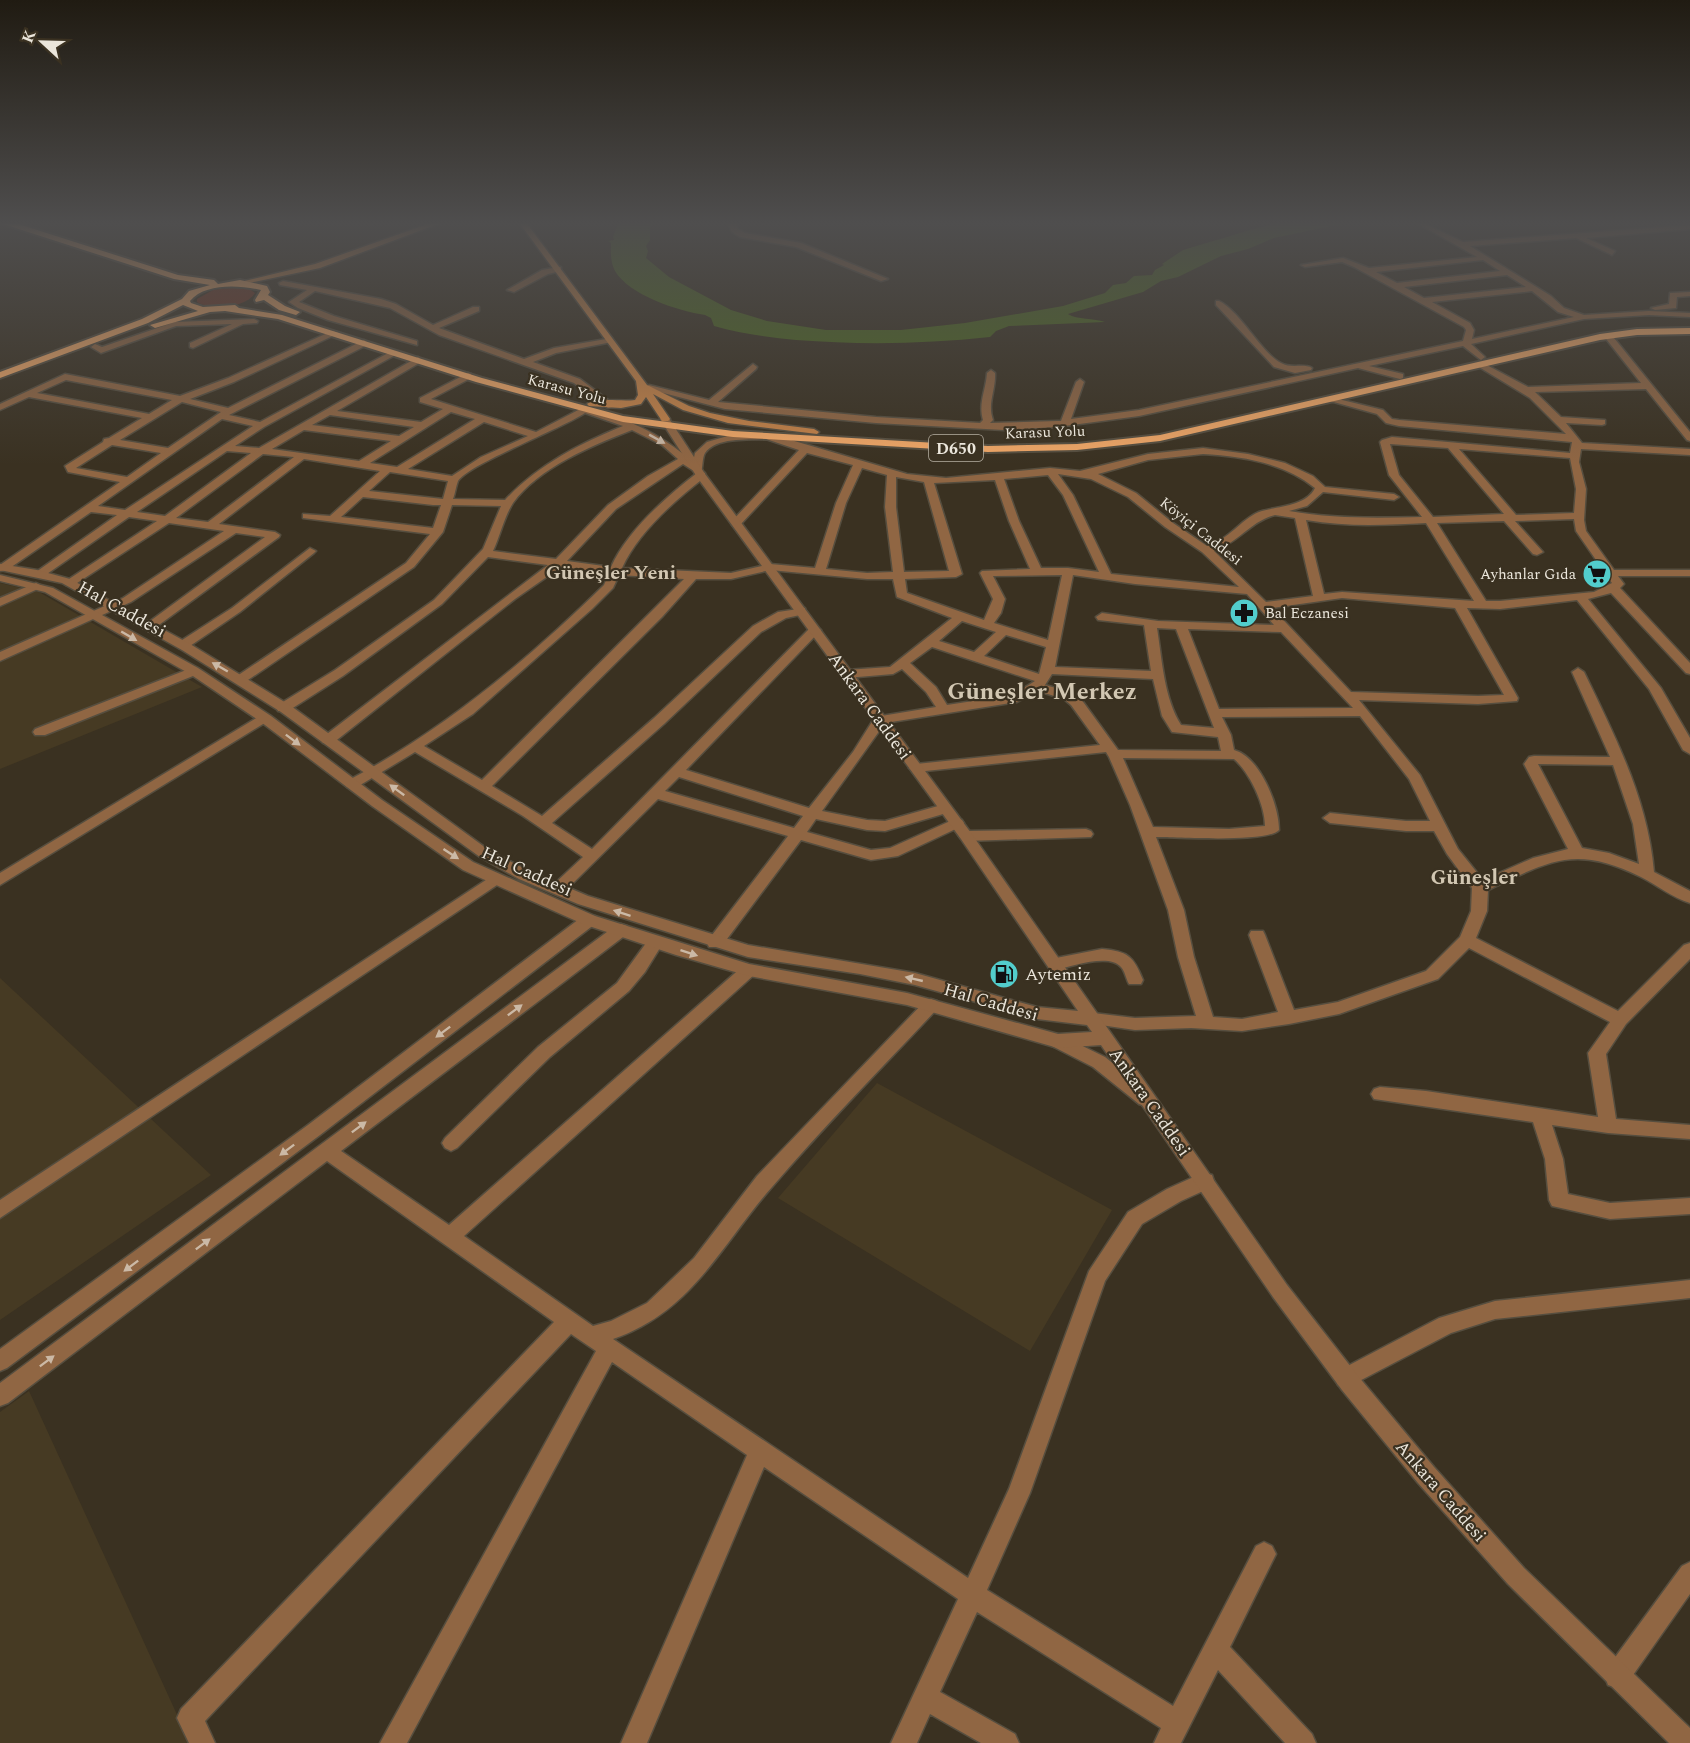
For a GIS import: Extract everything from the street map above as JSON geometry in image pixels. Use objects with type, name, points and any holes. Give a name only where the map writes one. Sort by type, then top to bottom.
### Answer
[{"type":"highway","points":[[0,375],[145,321],[171,302]]},
{"type":"highway","points":[[189,302],[193,308],[213,310]]},
{"type":"highway","points":[[0,382],[157,324],[252,302]]},
{"type":"highway","name":"Karasu Yolu","points":[[275,302],[282,308],[421,339],[538,390],[588,407]]},
{"type":"highway","name":"Karasu Yolu","points":[[226,309],[268,315],[335,333],[468,376],[588,407],[667,423],[767,436],[988,449],[1077,447],[1160,438],[1333,399],[1586,333],[1650,327],[1690,328]]},
{"type":"highway","name":"Karasu Yolu","points":[[667,423],[971,443],[1098,439],[1175,428],[1400,376],[1606,336],[1690,328]]},
{"type":"main road","points":[[582,302],[640,381],[667,423]]},
{"type":"main road","points":[[640,381],[672,403],[709,415],[814,432]]},
{"type":"main road","points":[[588,407],[629,404],[642,398],[640,381]]},
{"type":"street","points":[[294,302],[317,312],[421,339],[442,333],[577,381],[611,405]]},
{"type":"street","points":[[382,302],[393,306],[421,339]]},
{"type":"street","points":[[1263,606],[1342,595],[1482,605],[1580,597],[1612,588],[1618,584],[1581,531],[1581,489],[1574,462],[1575,446],[1560,420],[1549,407],[1527,390],[1480,361],[1466,344],[1469,327],[1425,302]]},
{"type":"street","points":[[1552,302],[1565,311],[1584,317]]},
{"type":"street","points":[[1552,313],[1669,308],[1672,302]]},
{"type":"street","points":[[1219,303],[1277,365],[1295,370],[1346,364],[1400,376]]},
{"type":"street","points":[[421,339],[476,309]]},
{"type":"street","points":[[649,388],[711,403],[876,420],[1025,427],[1139,413],[1584,317],[1649,313],[1690,315]]},
{"type":"street","points":[[1476,341],[1492,332],[1543,316]]},
{"type":"street","points":[[193,345],[244,321]]},
{"type":"street","points":[[95,347],[101,350],[175,324],[254,321]]},
{"type":"street","points":[[128,480],[72,470],[70,465],[181,399],[335,333]]},
{"type":"street","points":[[1606,336],[1690,438]]},
{"type":"street","points":[[523,363],[554,351],[609,340]]},
{"type":"street","points":[[1,571],[225,413],[364,343]]},
{"type":"street","points":[[0,602],[38,580],[129,513],[224,448],[261,425],[394,353]]},
{"type":"street","points":[[70,584],[169,518],[259,452],[418,360]]},
{"type":"street","points":[[711,403],[753,367]]},
{"type":"street","points":[[982,426],[988,420],[984,408],[991,385],[991,373]]},
{"type":"street","points":[[468,376],[423,400],[536,435]]},
{"type":"street","points":[[0,407],[64,377],[181,399],[261,425]]},
{"type":"street","points":[[1065,423],[1080,382]]},
{"type":"street","points":[[1527,390],[1647,386]]},
{"type":"street","points":[[27,394],[150,417]]},
{"type":"street","points":[[1333,399],[1380,412],[1389,420],[1399,423],[1575,446]]},
{"type":"street","points":[[224,448],[303,455],[454,479],[572,418],[588,407],[665,443],[694,468]]},
{"type":"street","points":[[362,464],[451,408]]},
{"type":"street","points":[[328,412],[421,425]]},
{"type":"street","points":[[332,519],[359,493],[393,470],[484,418]]},
{"type":"street","points":[[1560,420],[1602,422]]},
{"type":"street","name":"Ankara Caddesi","points":[[667,423],[694,468],[770,567],[961,830],[1155,1106],[1280,1291],[1346,1378],[1425,1475],[1516,1576],[1687,1743]]},
{"type":"street","points":[[283,708],[339,673],[438,602],[486,553],[508,503],[519,490],[542,472],[613,433],[632,426]]},
{"type":"street","points":[[301,427],[399,440]]},
{"type":"street","points":[[352,784],[373,773],[468,711],[579,615],[609,586],[625,548],[680,491],[700,453],[710,444],[731,438],[767,436]]},
{"type":"street","name":"Köyiçi Caddesi","points":[[767,436],[892,473],[928,479],[946,481],[1050,471],[1083,473],[1132,495],[1169,525],[1206,550],[1250,591],[1364,712],[1415,778],[1452,850],[1480,887]]},
{"type":"street","points":[[1482,605],[1429,519],[1394,475],[1385,442],[1392,440],[1450,444],[1575,446],[1690,453]]},
{"type":"street","points":[[107,441],[169,451]]},
{"type":"street","points":[[1450,444],[1537,552]]},
{"type":"street","points":[[736,523],[805,449]]},
{"type":"street","points":[[1083,473],[1168,453],[1202,450],[1271,463],[1299,473],[1315,482],[1319,489],[1317,495],[1303,504],[1254,519],[1225,544],[1206,550]]},
{"type":"street","points":[[211,525],[303,455]]},
{"type":"street","points":[[819,572],[842,495],[859,464]]},
{"type":"street","points":[[328,740],[354,722],[511,597],[560,562],[612,507],[652,478],[694,468]]},
{"type":"street","points":[[1050,471],[1068,495],[1106,576]]},
{"type":"street","points":[[892,473],[890,502],[901,595],[960,617],[1053,645]]},
{"type":"street","points":[[998,475],[1014,521],[1037,572]]},
{"type":"street","points":[[241,679],[410,565],[429,548],[438,532],[454,479]]},
{"type":"street","points":[[486,553],[616,571],[693,576],[731,576],[770,567],[867,576],[956,574],[939,524],[928,479]]},
{"type":"street","points":[[1319,489],[1394,497]]},
{"type":"street","points":[[359,493],[447,502],[508,503]]},
{"type":"street","points":[[88,508],[275,535],[148,627]]},
{"type":"street","points":[[1274,511],[1328,521],[1365,522],[1580,516]]},
{"type":"street","points":[[307,516],[438,532]]},
{"type":"street","points":[[1300,517],[1319,597]]},
{"type":"street","points":[[0,657],[127,600],[234,529]]},
{"type":"street","points":[[183,645],[236,610],[310,551]]},
{"type":"street","name":"Hal Caddesi","points":[[1,571],[38,580],[70,584],[183,645],[241,679],[283,708],[485,854],[583,900],[715,943],[748,951],[915,979],[1037,1013],[1136,1023],[1242,1025],[1340,1008],[1432,975],[1467,940]]},
{"type":"street","points":[[715,943],[858,754],[880,720],[1017,698],[1042,678],[1053,645],[1068,571]]},
{"type":"street","points":[[987,625],[995,613],[999,599],[986,573],[1068,571],[1250,591]]},
{"type":"street","points":[[1611,573],[1690,573]]},
{"type":"street","points":[[484,786],[658,614],[693,576]]},
{"type":"street","name":"Hal Caddesi","points":[[38,580],[49,590],[194,671],[468,866],[589,920],[655,943],[749,970],[854,988],[931,1005],[1058,1041],[1106,1038]]},
{"type":"street","points":[[1612,588],[1690,670]]},
{"type":"street","points":[[1580,597],[1655,688],[1690,750]]},
{"type":"street","points":[[1348,696],[1478,700],[1512,698],[1460,604]]},
{"type":"street","points":[[543,823],[659,721],[757,629],[782,615],[801,611]]},
{"type":"street","points":[[846,674],[893,670],[960,617]]},
{"type":"street","points":[[1102,617],[1181,626],[1284,629]]},
{"type":"street","points":[[1154,623],[1149,625],[1158,675],[1169,716],[1177,729],[1223,733]]},
{"type":"street","points":[[1181,626],[1223,733],[1227,753]]},
{"type":"street","points":[[558,889],[593,857],[814,630]]},
{"type":"street","points":[[976,657],[1004,630]]},
{"type":"street","points":[[930,642],[1042,678],[1076,702],[1111,751],[1148,832],[1176,910],[1186,957],[1207,1023]]},
{"type":"street","points":[[903,664],[931,690],[944,710]]},
{"type":"street","points":[[40,732],[194,671]]},
{"type":"street","points":[[1578,672],[1628,789],[1647,854],[1647,874]]},
{"type":"street","points":[[1042,678],[1158,675]]},
{"type":"street","points":[[1214,713],[1364,712]]},
{"type":"street","points":[[0,880],[263,718]]},
{"type":"street","points":[[415,746],[484,786],[593,857]]},
{"type":"street","points":[[916,768],[1111,751],[1224,755],[1227,753],[1239,756],[1250,766],[1272,816],[1272,830],[1228,834],[1148,832]]},
{"type":"street","points":[[1577,853],[1531,764],[1534,760],[1546,759],[1617,761]]},
{"type":"street","points":[[677,772],[812,813],[867,825],[885,825],[945,809]]},
{"type":"street","points":[[656,793],[871,855],[892,853],[961,830],[1086,834]]},
{"type":"street","points":[[1330,818],[1406,826],[1441,826]]},
{"type":"street","points":[[1620,1020],[1467,940],[1479,911],[1480,887],[1519,870],[1577,853],[1600,855],[1647,874],[1690,898]]},
{"type":"street","points":[[0,1210],[495,879]]},
{"type":"street","points":[[0,1361],[324,1123],[589,920]]},
{"type":"street","points":[[0,1396],[621,930]]},
{"type":"street","points":[[1257,935],[1289,1018]]},
{"type":"street","points":[[451,1143],[544,1052],[623,987],[655,943]]},
{"type":"street","points":[[1608,1126],[1597,1053],[1620,1020],[1690,949]]},
{"type":"street","points":[[1056,964],[1102,954],[1113,956],[1128,963],[1135,980]]},
{"type":"street","points":[[449,1237],[749,970]]},
{"type":"street","points":[[393,1743],[600,1342],[615,1329],[654,1310],[701,1264],[764,1182],[931,1005]]},
{"type":"street","points":[[1106,1038],[1136,1023]]},
{"type":"street","points":[[1058,1041],[1099,1062],[1155,1106]]},
{"type":"street","points":[[1380,1094],[1540,1114],[1608,1126],[1690,1132]]},
{"type":"street","points":[[1540,1114],[1554,1159],[1559,1200],[1610,1211],[1690,1206]]},
{"type":"street","points":[[327,1151],[569,1321],[1172,1733],[1264,1554]]},
{"type":"street","points":[[904,1743],[1019,1493],[1096,1277],[1135,1218],[1174,1195],[1205,1181]]},
{"type":"street","points":[[1346,1378],[1446,1325],[1495,1310],[1690,1289]]},
{"type":"street","points":[[202,1743],[190,1718],[569,1321]]},
{"type":"street","points":[[634,1743],[760,1451]]},
{"type":"street","points":[[1617,1676],[1690,1574]]},
{"type":"street","points":[[1215,1649],[1304,1743]]},
{"type":"street","points":[[925,1697],[1006,1743]]},
{"type":"shaded area","points":[[198,302],[243,302],[219,307]]},
{"type":"shaded area","points":[[660,302],[717,302],[731,310],[767,321],[826,330],[901,330],[965,323],[1075,302],[1108,302],[1068,314],[1105,322],[1009,326],[996,331],[990,337],[869,343],[796,340],[755,335],[714,326],[711,318],[705,315]]},
{"type":"shaded area","points":[[0,583],[39,592],[202,687],[0,769]]},
{"type":"shaded area","points":[[0,978],[211,1175],[0,1320]]},
{"type":"shaded area","points":[[877,1083],[1112,1210],[1030,1351],[778,1198]]},
{"type":"shaded area","points":[[29,1391],[190,1743],[0,1743],[0,1412]]},
{"type":"place","name":"Ayhanlar Gıda","points":[[1597,574]]},
{"type":"place","name":"Bal Eczanesi","points":[[1244,613]]},
{"type":"place","name":"Aytemiz","points":[[1004,974]]},
{"type":"district","name":"Güneşler Yeni","points":[[611,572]]},
{"type":"district","name":"Güneşler Merkez","points":[[1042,691]]},
{"type":"district","name":"Güneşler","points":[[1474,877]]}]
